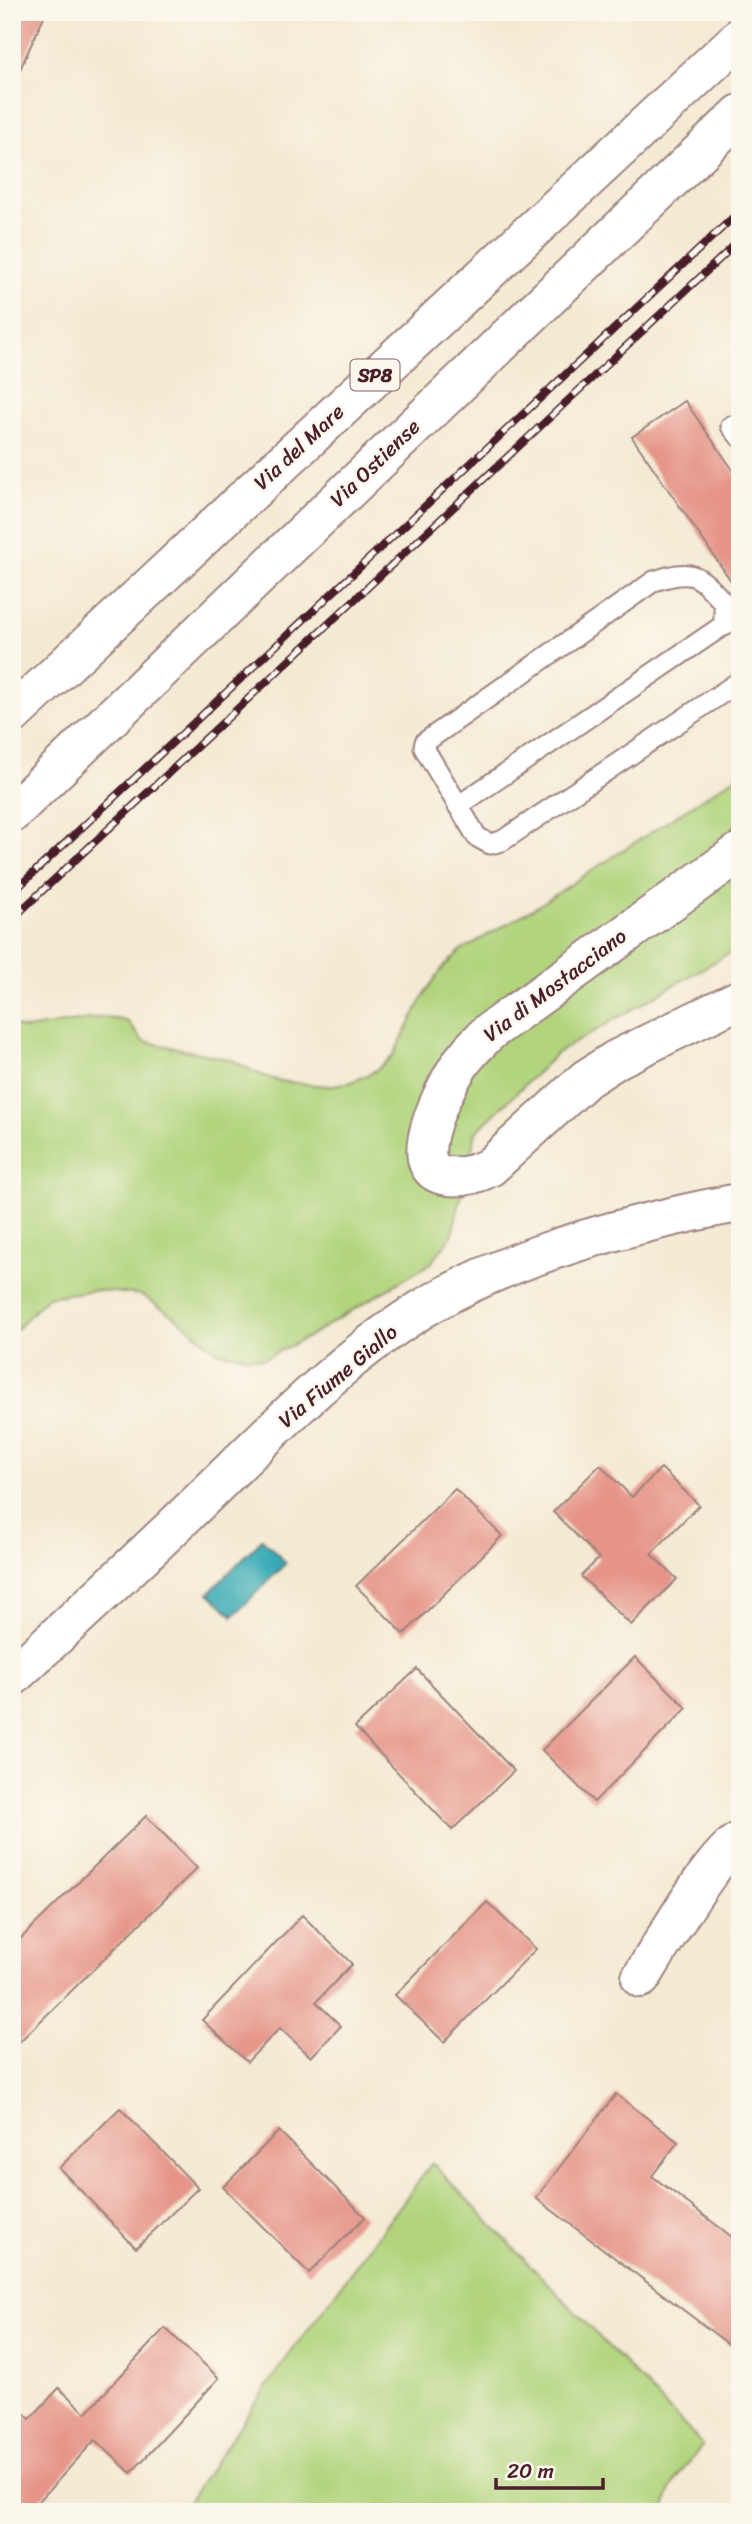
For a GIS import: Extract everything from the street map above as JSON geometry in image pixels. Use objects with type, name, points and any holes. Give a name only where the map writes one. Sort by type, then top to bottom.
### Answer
[{"type":"main road","name":"Via del Mare","points":[[12,715],[740,37]]},
{"type":"main road","name":"Via Ostiense","points":[[12,813],[740,114]]},
{"type":"main road","name":"Via di Mostacciano","points":[[740,852],[489,1032],[456,1070],[439,1103],[426,1148],[428,1164],[436,1174],[450,1177],[476,1174],[490,1167],[586,1079],[617,1059],[740,999]]},
{"type":"main road","name":"Via Fiume Giallo","points":[[12,1677],[299,1405],[358,1354],[409,1318],[458,1289],[523,1259],[563,1245],[667,1218],[740,1203]]},
{"type":"main road","points":[[641,1978],[712,1867],[727,1849],[740,1841]]},
{"type":"lane","points":[[458,806],[732,620],[724,603],[703,579],[678,573],[654,581],[425,742],[424,748],[458,806],[477,837],[490,844],[502,841],[740,681]]},
{"type":"green space","points":[[740,774],[740,947],[557,1053],[476,1132],[452,1235],[431,1263],[308,1337],[263,1359],[218,1352],[181,1321],[141,1295],[95,1290],[47,1297],[12,1334],[12,1026],[26,1029],[102,1017],[127,1021],[143,1041],[232,1060],[278,1081],[327,1086],[352,1082],[375,1071],[393,1056],[427,990],[442,969],[460,951],[536,907]]},
{"type":"green space","points":[[432,2163],[703,2445],[673,2485],[665,2512],[181,2512],[278,2370]]},
{"type":"water","points":[[262,1539],[286,1563],[233,1616],[209,1593]]},
{"type":"building","points":[[12,12],[46,12],[12,87]]},
{"type":"building","points":[[685,401],[740,480],[740,585],[736,588],[632,437]]},
{"type":"building","points":[[600,1465],[632,1497],[661,1468],[699,1505],[651,1554],[677,1579],[631,1625],[581,1576],[599,1558],[553,1512]]},
{"type":"building","points":[[455,1489],[502,1536],[404,1634],[356,1586]]},
{"type":"building","points":[[635,1657],[687,1708],[594,1802],[542,1750]]},
{"type":"building","points":[[417,1669],[514,1771],[452,1830],[355,1727]]},
{"type":"building","points":[[146,1816],[197,1868],[12,2049],[12,1947]]},
{"type":"building","points":[[487,1902],[536,1949],[444,2042],[395,1995]]},
{"type":"building","points":[[302,1915],[352,1964],[316,2002],[341,2026],[311,2057],[280,2028],[247,2062],[202,2020]]},
{"type":"building","points":[[616,2094],[678,2142],[652,2176],[740,2243],[740,2353],[536,2198]]},
{"type":"building","points":[[120,2108],[198,2188],[136,2248],[59,2168]]},
{"type":"building","points":[[279,2131],[365,2217],[309,2273],[223,2187]]},
{"type":"building","points":[[165,2328],[219,2378],[131,2473],[95,2440],[29,2512],[12,2512],[12,2402],[30,2419],[59,2388],[86,2413]]},
{"type":"railway","points":[[12,893],[740,211]]},
{"type":"railway","points":[[12,919],[740,240]]}]
